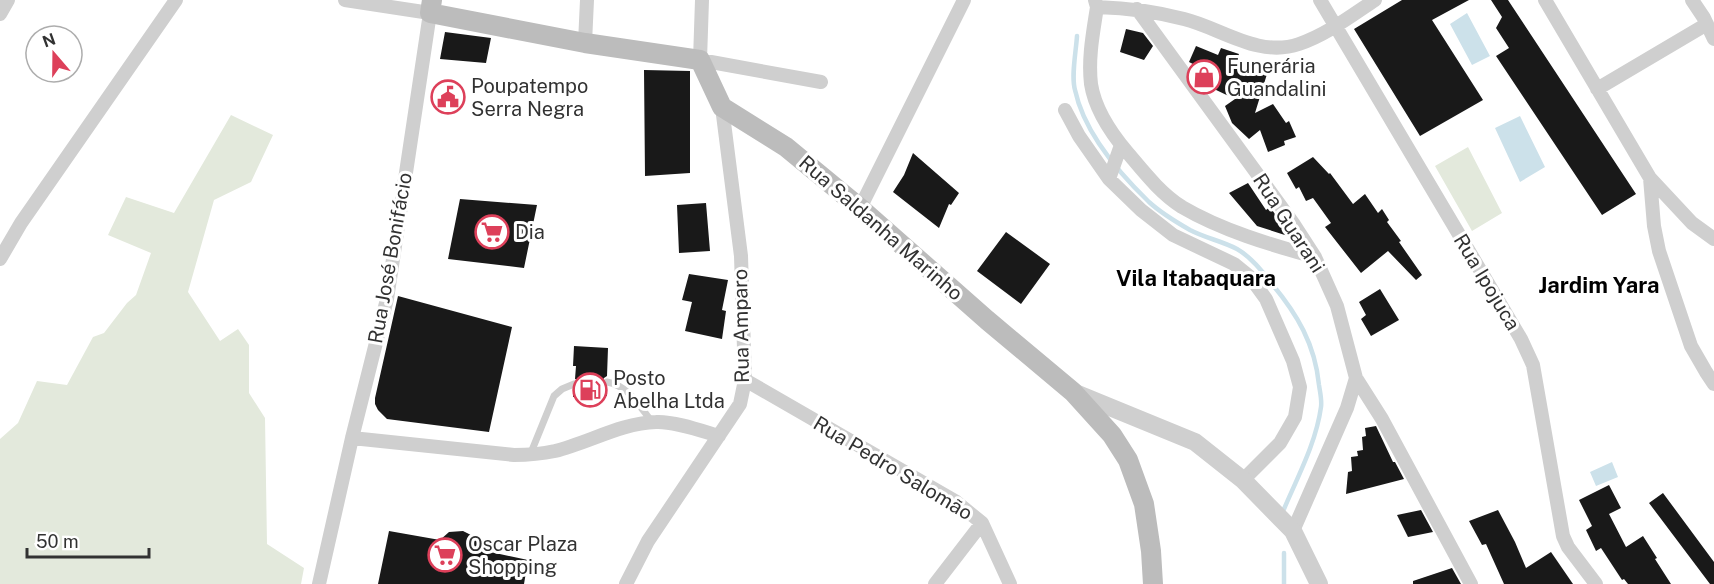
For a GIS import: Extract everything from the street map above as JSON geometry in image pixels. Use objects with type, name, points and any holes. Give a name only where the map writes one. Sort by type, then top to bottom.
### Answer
[{"type":"main road","points":[[431,6],[585,43],[700,60],[722,107]]},
{"type":"main road","name":"Rua Saldanha Marinho","points":[[722,107],[786,147],[860,208],[1073,392],[1112,435],[1128,460],[1144,504],[1153,584]]},
{"type":"street","points":[[0,14],[8,0]]},
{"type":"street","points":[[0,259],[21,223],[176,0]]},
{"type":"street","points":[[345,0],[431,6]]},
{"type":"street","points":[[585,43],[587,0]]},
{"type":"street","points":[[702,0],[700,60],[820,82]]},
{"type":"street","points":[[860,208],[964,0]]},
{"type":"street","name":"Rua Ipojuca","points":[[1320,0],[1521,339],[1533,365],[1563,536],[1568,547],[1596,584]]},
{"type":"street","points":[[1315,257],[1282,248],[1215,223],[1181,206],[1155,185],[1120,149],[1100,110],[1092,87],[1090,63],[1096,3],[1186,19],[1254,45],[1276,47],[1298,45],[1335,27],[1375,0]]},
{"type":"street","points":[[1545,0],[1650,178],[1692,223],[1714,239]]},
{"type":"street","points":[[1692,0],[1714,39]]},
{"type":"street","name":"Rua José Bonifácio","points":[[319,584],[387,298],[431,6]]},
{"type":"street","name":"Rua Guarani","points":[[1137,9],[1315,257],[1337,306],[1356,378],[1382,418],[1471,584]]},
{"type":"street","points":[[1597,89],[1707,24]]},
{"type":"street","name":"Rua Amparo","points":[[626,584],[648,542],[740,404],[745,380],[741,256],[722,107]]},
{"type":"street","points":[[1065,110],[1079,136],[1110,177],[1141,210],[1173,235],[1234,264],[1250,277],[1266,299],[1293,361],[1300,387],[1295,417],[1280,443],[1243,480]]},
{"type":"street","points":[[1110,177],[1120,149]]},
{"type":"street","points":[[1650,178],[1654,226],[1659,251],[1691,346],[1714,384]]},
{"type":"street","points":[[1293,531],[1347,408],[1356,378]]},
{"type":"street","name":"Rua Pedro Salomão","points":[[745,380],[955,501],[982,523],[1010,584]]},
{"type":"street","points":[[1073,392],[1195,442],[1243,480],[1293,531],[1319,584]]},
{"type":"street","points":[[352,438],[530,455],[556,451],[622,428],[657,422],[719,436]]},
{"type":"street","points":[[935,584],[982,523]]},
{"type":"lane","points":[[607,382],[626,389],[653,423]]},
{"type":"lane","points":[[530,455],[554,396],[574,384]]},
{"type":"shaded area","points":[[231,115],[273,135],[251,182],[214,200],[188,292],[220,341],[238,329],[249,345],[249,393],[265,418],[267,544],[304,568],[301,584],[0,584],[0,439],[18,423],[37,381],[67,385],[93,337],[104,333],[136,295],[151,253],[108,235],[126,197],[174,213]]},
{"type":"shaded area","points":[[1468,147],[1502,213],[1472,231],[1435,166]]},
{"type":"water","points":[[1467,13],[1490,56],[1472,65],[1450,24]]},
{"type":"water","points":[[1520,116],[1545,167],[1520,182],[1495,128]]},
{"type":"water","points":[[1612,462],[1618,477],[1596,486],[1590,472]]},
{"type":"building","points":[[1402,0],[1469,0],[1432,20],[1483,100],[1420,136],[1354,29]]},
{"type":"building","points":[[1491,0],[1508,0],[1636,194],[1602,215],[1496,56],[1509,48],[1496,28],[1502,17]]},
{"type":"building","points":[[1126,29],[1143,33],[1153,46],[1144,60],[1120,52]]},
{"type":"building","points":[[445,32],[491,38],[486,63],[440,59]]},
{"type":"building","points":[[1196,46],[1218,55],[1221,48],[1239,54],[1236,62],[1267,74],[1255,113],[1273,104],[1286,123],[1289,121],[1296,137],[1284,141],[1285,145],[1268,152],[1260,130],[1249,139],[1232,123],[1225,106],[1235,99],[1214,89],[1202,73],[1197,71],[1199,67],[1189,62]]},
{"type":"building","points":[[644,70],[690,71],[690,173],[645,176]]},
{"type":"building","points":[[913,153],[959,193],[951,205],[949,204],[939,228],[893,192],[904,175]]},
{"type":"building","points":[[1313,157],[1330,173],[1353,204],[1365,194],[1378,213],[1382,209],[1389,220],[1387,222],[1401,241],[1399,242],[1422,275],[1416,280],[1388,251],[1361,273],[1325,227],[1331,223],[1313,198],[1306,201],[1299,187],[1296,189],[1287,173]]},
{"type":"building","points":[[1248,183],[1266,210],[1270,207],[1289,234],[1288,236],[1257,226],[1229,193]]},
{"type":"building","name":"Dia","points":[[460,199],[537,205],[524,268],[448,259]]},
{"type":"building","points":[[706,203],[710,251],[679,253],[677,205]]},
{"type":"building","points":[[1006,232],[1050,264],[1021,304],[977,271]]},
{"type":"building","points":[[689,274],[728,280],[722,310],[726,311],[722,339],[685,331],[692,302],[682,300]]},
{"type":"building","points":[[1380,289],[1399,320],[1371,336],[1361,319],[1366,315],[1359,302]]},
{"type":"building","points":[[398,296],[512,327],[489,432],[387,419],[378,410],[375,398]]},
{"type":"building","points":[[574,346],[608,348],[607,376],[602,381],[607,388],[607,396],[573,397],[573,390],[580,384],[575,379]]},
{"type":"building","points":[[1376,426],[1404,479],[1346,494],[1348,472],[1352,471],[1351,457],[1358,456],[1357,451],[1363,450],[1362,437],[1366,436],[1365,428]]},
{"type":"building","points":[[1609,485],[1621,508],[1609,514],[1626,547],[1643,536],[1671,584],[1628,584],[1624,579],[1622,580],[1601,548],[1596,551],[1586,530],[1592,526],[1579,500]]},
{"type":"building","points":[[1663,493],[1714,562],[1714,584],[1710,584],[1649,503]]},
{"type":"building","points":[[1421,510],[1433,532],[1408,537],[1397,515]]},
{"type":"building","points":[[1498,510],[1526,568],[1551,552],[1573,584],[1504,584],[1486,544],[1482,545],[1469,521]]},
{"type":"building","name":"Oscar Plaza Shopping","points":[[389,531],[440,540],[449,532],[463,531],[473,536],[486,551],[528,560],[524,584],[378,584]]},
{"type":"building","points":[[1452,568],[1461,584],[1413,584],[1413,581]]},
{"type":"waterway","points":[[1077,36],[1075,90],[1086,121],[1104,151],[1126,178],[1158,210],[1190,230],[1237,249],[1252,260],[1297,318],[1309,343],[1317,370],[1321,407],[1311,446],[1284,509]]},
{"type":"waterway","points":[[1284,553],[1284,584]]},
{"type":"place","name":"Funerária Guandalini","points":[[1204,77]]},
{"type":"place","name":"Poupatempo Serra Negra","points":[[448,97]]},
{"type":"place","name":"Dia","points":[[492,232]]},
{"type":"place","name":"Posto Abelha Ltda","points":[[590,390]]},
{"type":"place","name":"Oscar Plaza Shopping","points":[[445,555]]},
{"type":"district","name":"Vila Itabaquara","points":[[1196,278]]},
{"type":"district","name":"Jardim Yara","points":[[1599,285]]}]
